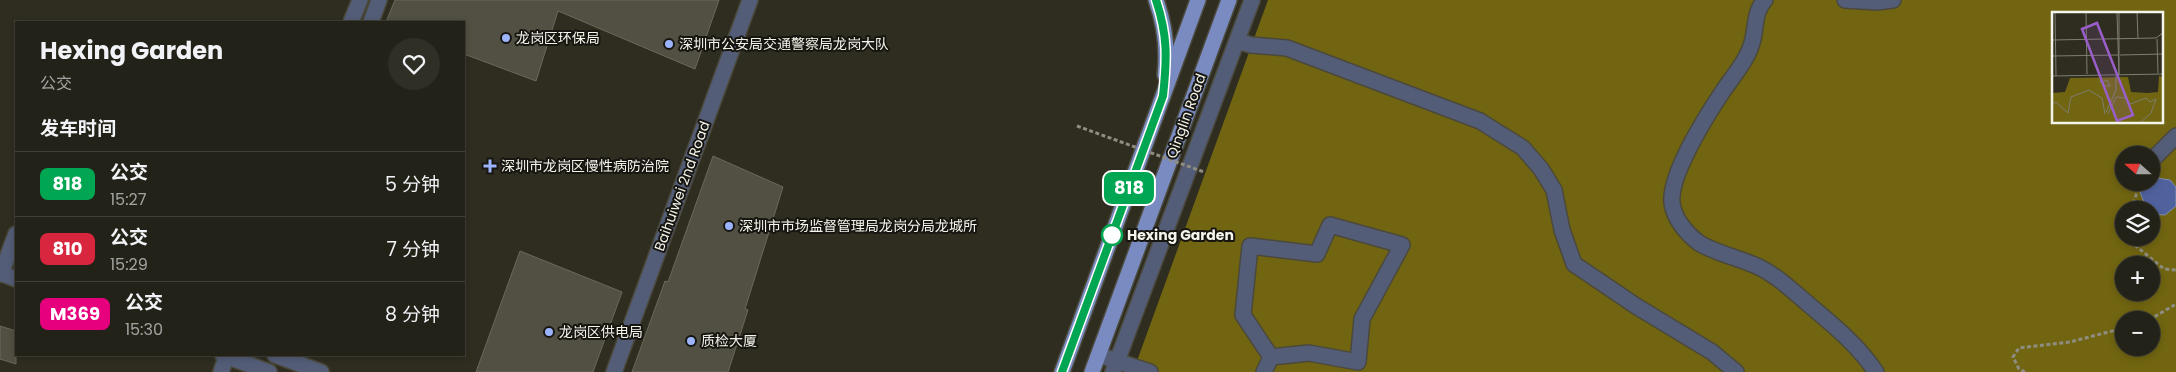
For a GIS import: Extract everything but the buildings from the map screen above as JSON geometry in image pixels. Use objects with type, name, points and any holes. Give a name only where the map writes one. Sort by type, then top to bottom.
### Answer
[{"type":"main road","points":[[1156,0],[1164,23],[1167,56],[1163,96]]},
{"type":"main road","name":"Qinglin Road","points":[[1062,372],[1198,0]]},
{"type":"main road","name":"Qinglin Road","points":[[1092,372],[1229,0]]},
{"type":"street","points":[[351,21],[360,0]]},
{"type":"street","points":[[371,21],[379,0]]},
{"type":"street","name":"Baihuiwei 2nd Road","points":[[614,372],[750,0]]},
{"type":"street","points":[[1115,367],[1252,0]]},
{"type":"street","points":[[1765,0],[1759,10],[1752,44],[1746,56],[1714,104],[1686,156],[1673,190],[1672,202],[1674,212],[1683,228],[1702,244],[1759,268],[1788,287],[1852,341],[1876,372]]},
{"type":"street","points":[[1845,0],[1877,2],[1893,0]]},
{"type":"street","points":[[1237,41],[1251,45],[1287,48],[1480,121],[1501,132],[1523,148],[1541,169],[1554,190],[1562,230],[1574,264],[1636,306],[1712,352],[1736,372]]},
{"type":"street","points":[[2160,152],[2176,136]]},
{"type":"street","points":[[1330,225],[1402,245],[1362,319],[1358,362],[1309,353],[1271,356],[1243,315],[1250,246],[1317,254],[1330,225]]},
{"type":"street","points":[[15,237],[1,274],[15,279]]},
{"type":"street","points":[[1098,355],[1115,367],[1150,372]]},
{"type":"street","points":[[221,372],[226,356],[269,372]]},
{"type":"street","points":[[278,356],[321,372]]},
{"type":"street","points":[[1264,372],[1271,356]]},
{"type":"path","points":[[1077,126],[1204,172]]},
{"type":"path","points":[[2136,246],[2164,269],[2176,270]]},
{"type":"path","points":[[2160,313],[2176,304]]},
{"type":"path","points":[[2025,372],[2019,369],[2013,357],[2019,348],[2070,342],[2115,330]]},
{"type":"shaded area","points":[[1268,0],[2176,0],[2176,372],[1133,372]]},
{"type":"water","points":[[2160,178],[2170,180],[2176,187],[2176,206],[2165,215],[2160,215],[2160,201],[2144,201],[2140,192],[2160,191]]},
{"type":"bus line","name":"818","points":[[1062,372],[1163,96],[1167,56],[1164,23],[1156,0]]},
{"type":"place","name":"龙岗区环保局","points":[[506,38]]},
{"type":"place","name":"深圳市公安局交通警察局龙岗大队","points":[[669,44]]},
{"type":"place","name":"深圳市龙岗区慢性病防治院","points":[[490,166]]},
{"type":"place","name":"深圳市市场监督管理局龙岗分局龙城所","points":[[729,226]]},
{"type":"place","name":"Hexing Garden","points":[[1112,235]]},
{"type":"place","name":"龙岗区供电局","points":[[549,332]]},
{"type":"place","name":"质检大厦","points":[[691,341]]}]
